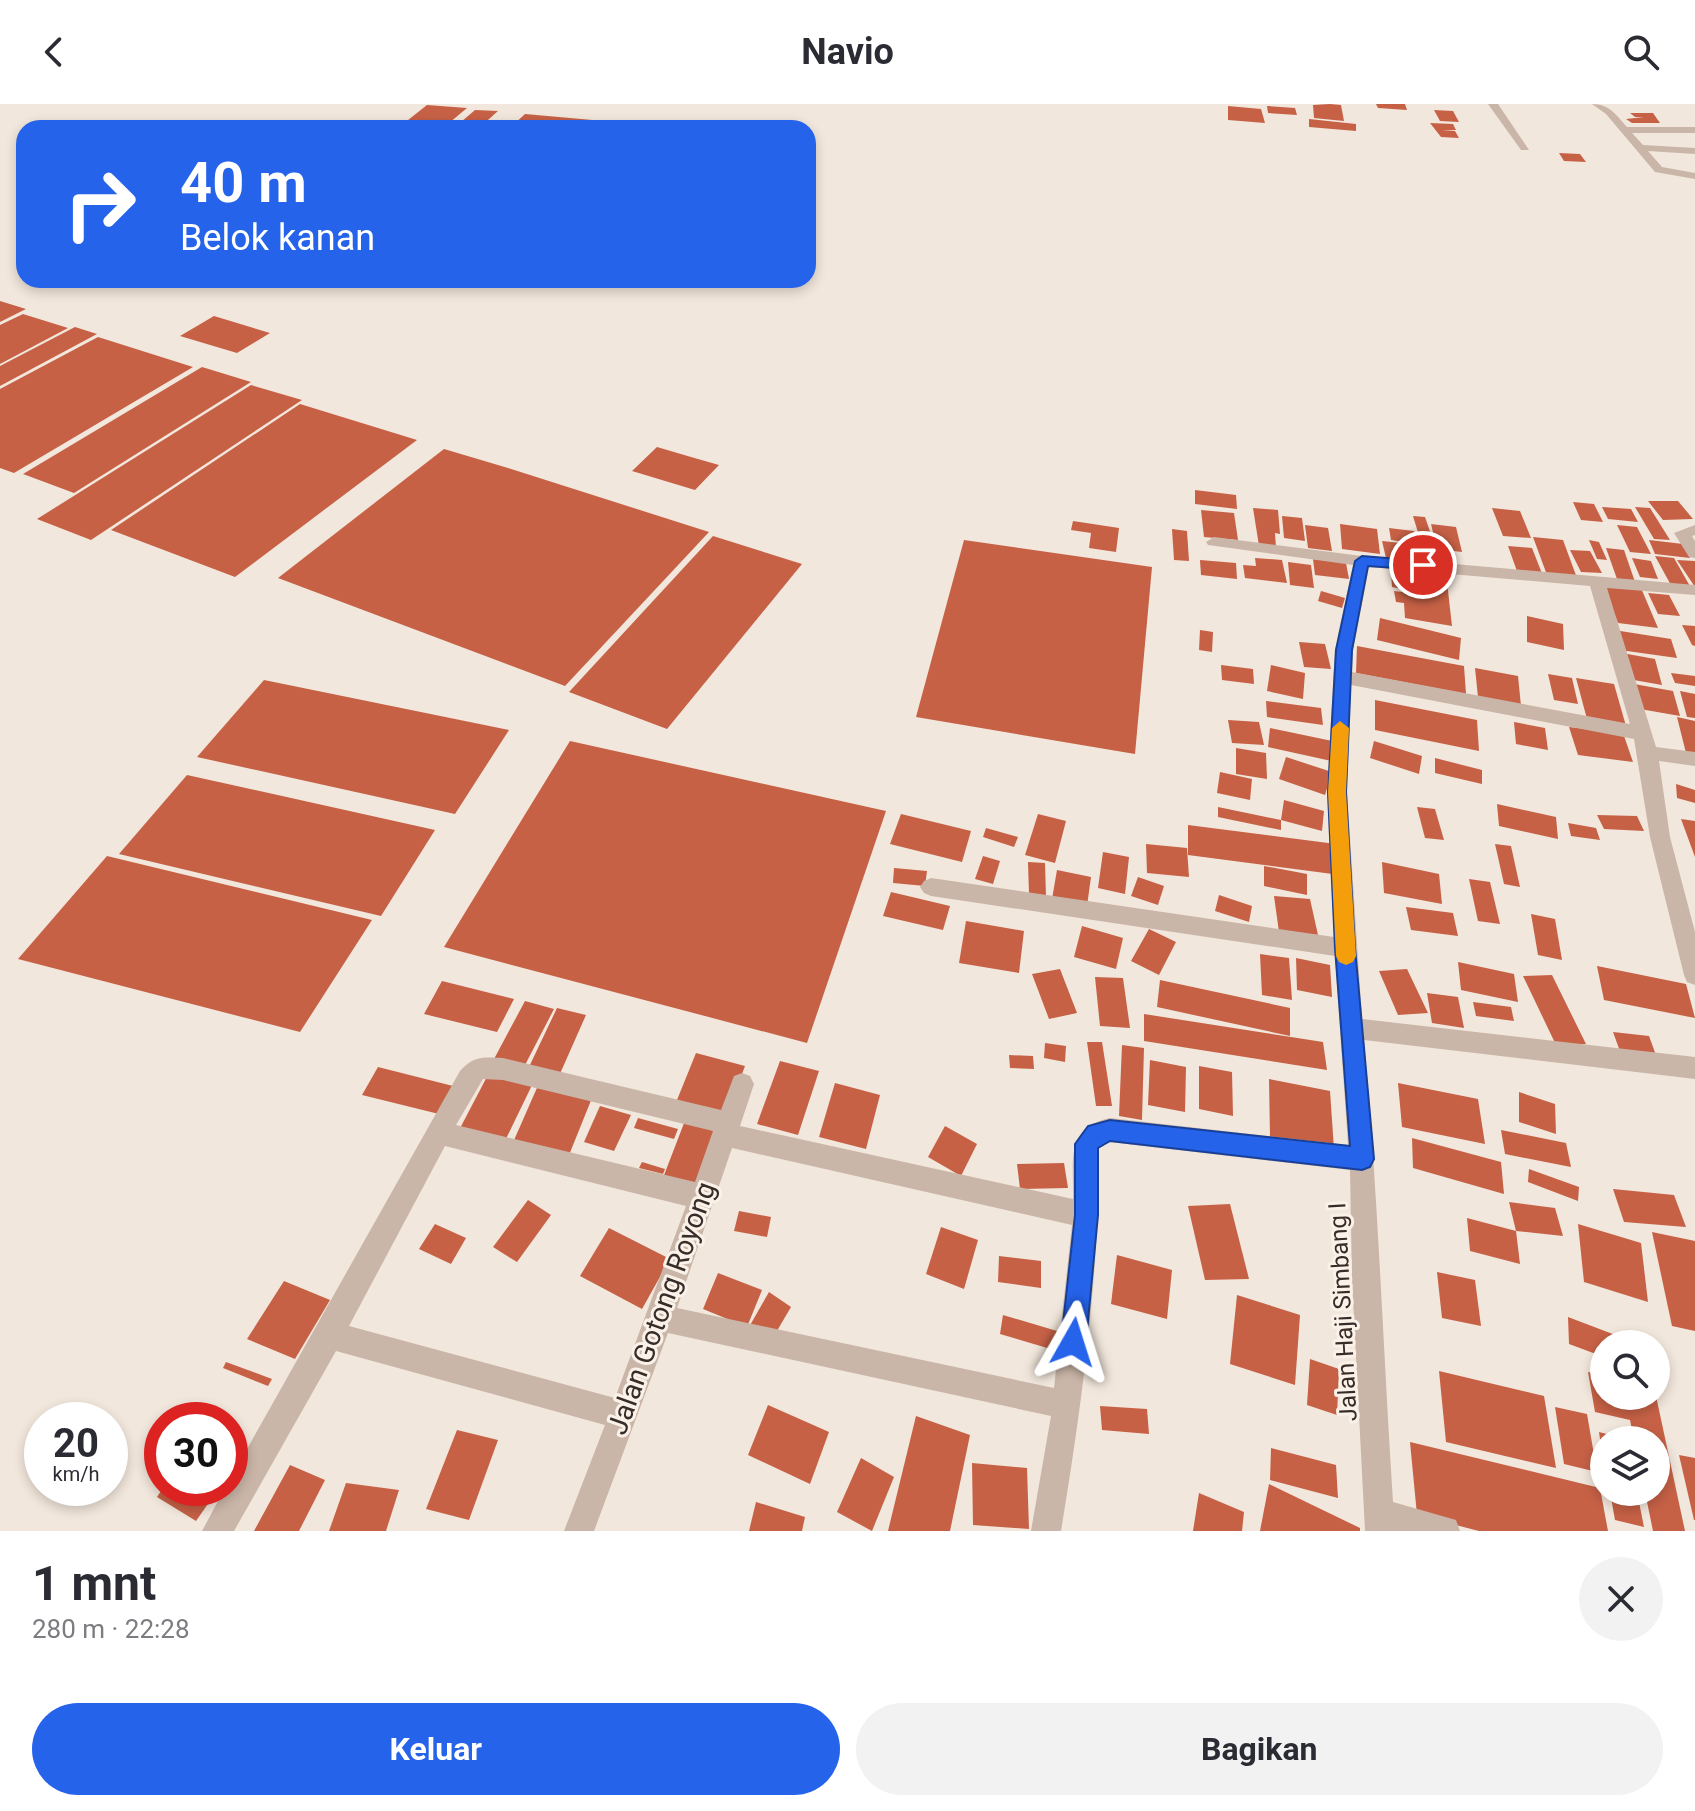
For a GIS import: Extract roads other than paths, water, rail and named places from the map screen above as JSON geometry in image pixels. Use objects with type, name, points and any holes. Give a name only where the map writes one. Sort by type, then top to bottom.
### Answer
[{"type":"street","points":[[1493,104],[1525,148]]},
{"type":"street","points":[[1597,104],[1631,130],[1663,173],[1695,176]]},
{"type":"street","points":[[1631,130],[1695,130]]},
{"type":"street","points":[[1642,148],[1695,151]]},
{"type":"street","points":[[1695,530],[1682,533],[1695,553]]},
{"type":"street","points":[[1214,542],[1362,561],[1695,590]]},
{"type":"street","name":"Jalan Haji Simbang I","points":[[1362,561],[1344,650],[1337,792],[1345,948],[1362,1159],[1365,1280],[1379,1522]]},
{"type":"street","points":[[1597,582],[1648,753],[1660,837],[1695,975]]},
{"type":"street","points":[[1343,677],[1641,733]]},
{"type":"street","points":[[1648,753],[1695,759]]},
{"type":"street","points":[[931,887],[1345,948]]},
{"type":"street","points":[[1352,1028],[1695,1068]]},
{"type":"street","points":[[217,1531],[329,1335],[468,1079],[478,1068],[503,1069],[726,1128],[1086,1215]]},
{"type":"street","name":"Jalan Gotong Royong","points":[[579,1531],[660,1318],[742,1084]]},
{"type":"street","points":[[1046,1531],[1067,1405],[1086,1215],[1087,1144],[1096,1133],[1110,1130],[1362,1159]]},
{"type":"street","points":[[439,1133],[703,1197]]},
{"type":"street","points":[[660,1318],[1067,1405]]},
{"type":"street","points":[[329,1335],[623,1415]]},
{"type":"street","points":[[1379,1522],[1445,1531]]}]
